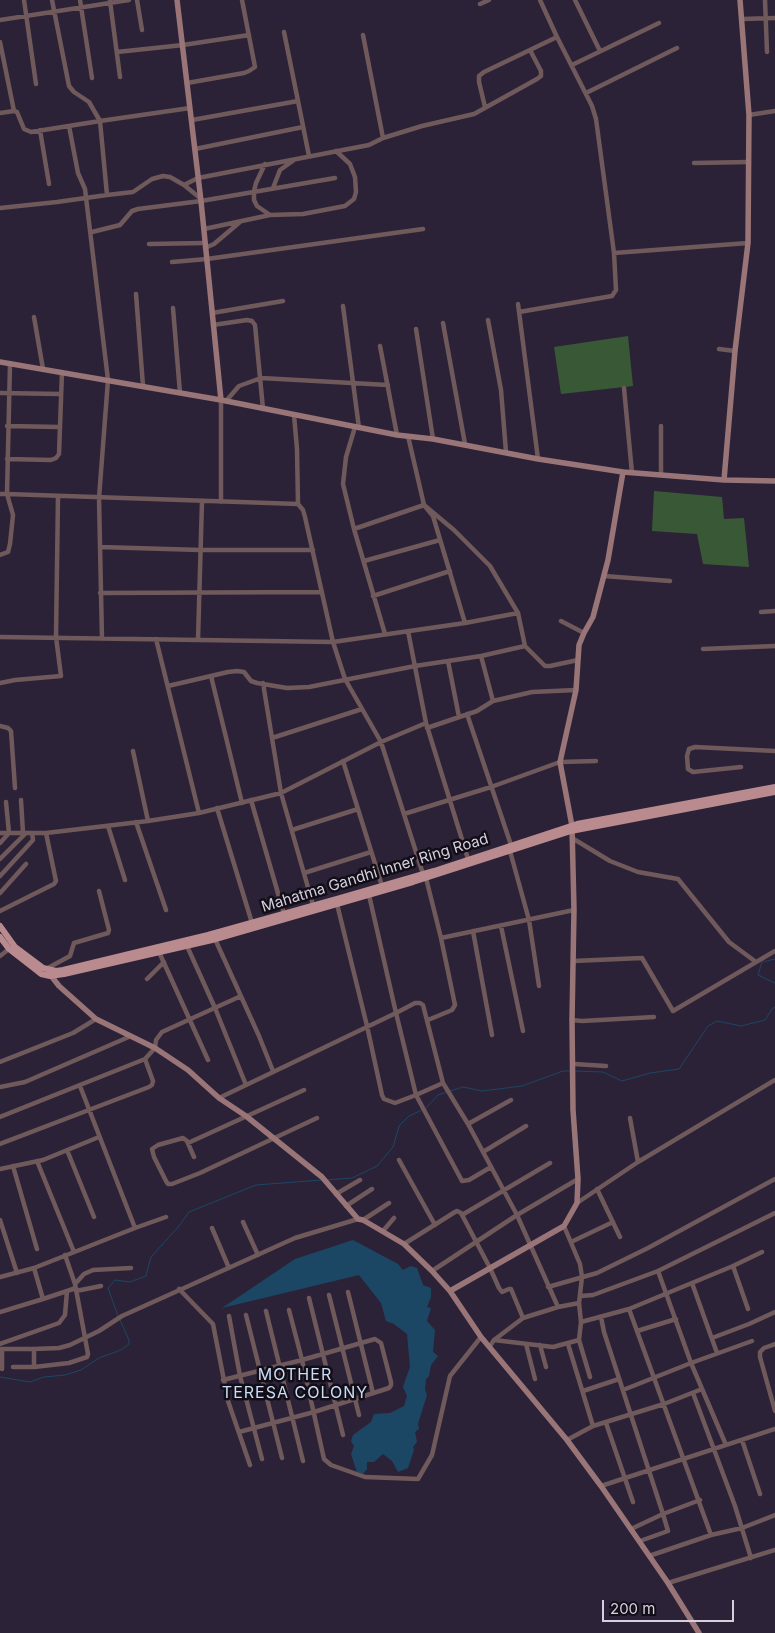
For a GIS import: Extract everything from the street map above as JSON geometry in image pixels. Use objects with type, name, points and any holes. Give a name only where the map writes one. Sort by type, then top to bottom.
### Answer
[{"type":"main road","name":"Mahatma Gandhi Inner Ring Road","points":[[48,971],[64,970],[252,923],[382,886],[425,876],[468,859],[572,831],[775,787]]},
{"type":"main road","name":"Mahatma Gandhi Inner Ring Road","points":[[572,831],[775,792]]},
{"type":"main road","name":"Mahatma Gandhi Inner Ring Road","points":[[48,971],[64,974],[215,939],[368,895],[510,848]]},
{"type":"main road","points":[[0,926],[15,947],[48,971]]},
{"type":"main road","points":[[0,937],[9,950],[41,974],[48,971]]},
{"type":"street","points":[[24,0],[36,84]]},
{"type":"street","points":[[52,0],[69,86],[74,92],[89,102],[100,121],[107,195]]},
{"type":"street","points":[[80,0],[92,78]]},
{"type":"street","points":[[0,20],[110,1],[129,0]]},
{"type":"street","points":[[137,0],[142,30]]},
{"type":"street","points":[[177,0],[223,401],[221,502]]},
{"type":"street","points":[[187,83],[244,73],[253,69],[255,64],[242,0]]},
{"type":"street","points":[[480,4],[490,0]]},
{"type":"street","points":[[519,312],[612,296],[616,290],[614,253],[596,119],[586,93],[540,0]]},
{"type":"street","points":[[575,0],[600,51]]},
{"type":"street","points":[[724,480],[735,351],[748,243],[749,116],[740,0]]},
{"type":"street","points":[[765,0],[767,52]]},
{"type":"street","points":[[110,1],[120,77]]},
{"type":"street","points":[[742,20],[775,18]]},
{"type":"street","points":[[572,65],[659,23]]},
{"type":"street","points":[[284,32],[309,156]]},
{"type":"street","points":[[117,52],[250,35]]},
{"type":"street","points":[[363,35],[382,138]]},
{"type":"street","points":[[485,107],[479,76],[557,37]]},
{"type":"street","points":[[0,42],[14,111],[17,112],[24,129],[31,132],[190,108]]},
{"type":"street","points":[[586,93],[676,48]]},
{"type":"street","points":[[184,185],[198,178],[369,145],[382,138],[422,126],[474,114],[541,76],[541,71],[530,50]]},
{"type":"street","points":[[192,120],[298,100]]},
{"type":"street","points":[[0,113],[14,111]]},
{"type":"street","points":[[749,116],[775,111]]},
{"type":"street","points":[[69,126],[78,173],[86,188],[108,380],[99,498],[102,639]]},
{"type":"street","points":[[195,149],[303,127]]},
{"type":"street","points":[[40,130],[49,184]]},
{"type":"street","points":[[204,229],[270,214],[303,214],[345,206],[351,202],[356,192],[355,177],[350,164],[336,151]]},
{"type":"street","points":[[273,188],[280,170],[297,158]]},
{"type":"street","points":[[694,163],[749,162]]},
{"type":"street","points":[[266,164],[258,177],[254,191],[255,203],[270,214]]},
{"type":"street","points":[[0,208],[133,192],[152,179],[163,176],[170,177],[184,185],[201,200]]},
{"type":"street","points":[[92,232],[120,225],[135,210],[335,178]]},
{"type":"street","points":[[149,244],[214,244],[240,221]]},
{"type":"street","points":[[172,262],[423,229]]},
{"type":"street","points":[[614,253],[748,243]]},
{"type":"street","points":[[136,294],[143,386]]},
{"type":"street","points":[[212,313],[284,301]]},
{"type":"street","points":[[518,304],[538,459]]},
{"type":"street","points":[[343,306],[357,427],[346,457],[343,484],[354,529],[385,634]]},
{"type":"street","points":[[173,308],[180,393]]},
{"type":"street","points":[[34,316],[43,369]]},
{"type":"street","points":[[213,324],[247,320],[252,321],[255,325],[263,409]]},
{"type":"street","points":[[488,320],[501,390],[506,452]]},
{"type":"street","points":[[443,323],[465,444]]},
{"type":"street","points":[[416,329],[433,439]]},
{"type":"street","points":[[380,346],[397,435]]},
{"type":"street","points":[[719,349],[735,351]]},
{"type":"street","points":[[0,362],[143,386],[397,435],[465,444],[538,459],[632,473],[724,480],[775,481]]},
{"type":"street","points":[[0,555],[8,552],[12,515],[7,494],[7,426],[10,363]]},
{"type":"street","points":[[7,459],[51,460],[59,454],[62,372]]},
{"type":"street","points":[[223,401],[239,386],[261,378],[388,385]]},
{"type":"street","points":[[624,388],[632,473]]},
{"type":"street","points":[[0,392],[61,394]]},
{"type":"street","points":[[294,415],[298,449],[298,504],[303,510],[344,679],[381,742],[425,876],[441,938],[455,1005],[452,1010],[428,1020]]},
{"type":"street","points":[[7,426],[59,427]]},
{"type":"street","points":[[661,426],[661,475]]},
{"type":"street","points":[[408,436],[424,505],[433,516],[465,623]]},
{"type":"street","points":[[450,1291],[564,1226],[577,1203],[578,1179],[573,1110],[574,910],[572,831],[560,762],[576,690],[579,645],[593,617],[604,576],[623,472]]},
{"type":"street","points":[[0,494],[298,504]]},
{"type":"street","points":[[0,683],[61,676],[56,637],[58,496]]},
{"type":"street","points":[[198,640],[202,501]]},
{"type":"street","points":[[354,529],[424,505]]},
{"type":"street","points":[[424,505],[454,530],[490,566],[518,613],[525,646],[545,666],[578,660]]},
{"type":"street","points":[[364,561],[440,540]]},
{"type":"street","points":[[100,547],[200,550],[312,550]]},
{"type":"street","points":[[374,596],[450,571]]},
{"type":"street","points":[[604,576],[670,580]]},
{"type":"street","points":[[100,593],[322,592]]},
{"type":"street","points":[[761,612],[775,611]]},
{"type":"street","points":[[0,637],[334,642],[465,623],[518,613]]},
{"type":"street","points":[[562,621],[584,633]]},
{"type":"street","points":[[408,631],[427,726],[468,859]]},
{"type":"street","points":[[156,639],[200,813]]},
{"type":"street","points":[[168,686],[236,671],[244,672],[250,681],[294,689],[415,666],[481,656],[525,646]]},
{"type":"street","points":[[703,649],[775,646]]},
{"type":"street","points":[[481,656],[493,701]]},
{"type":"street","points":[[448,661],[459,717]]},
{"type":"street","points":[[211,676],[242,803]]},
{"type":"street","points":[[263,683],[281,793],[313,906]]},
{"type":"street","points":[[0,833],[46,833],[108,826],[200,813],[242,803],[281,793],[381,742],[477,711],[493,701],[532,692],[576,690]]},
{"type":"street","points":[[272,738],[362,709]]},
{"type":"street","points":[[468,714],[510,848],[529,920],[539,986]]},
{"type":"street","points":[[0,726],[11,731],[15,788]]},
{"type":"street","points":[[741,767],[692,772],[688,769],[687,756],[689,749],[695,747],[775,750]]},
{"type":"street","points":[[133,751],[148,821]]},
{"type":"street","points":[[343,761],[382,886]]},
{"type":"street","points":[[404,814],[491,787],[560,762],[596,761]]},
{"type":"street","points":[[0,859],[24,833],[21,800]]},
{"type":"street","points":[[251,800],[284,914]]},
{"type":"street","points":[[0,843],[9,833],[6,802]]},
{"type":"street","points":[[217,808],[252,923]]},
{"type":"street","points":[[292,830],[358,809]]},
{"type":"street","points":[[136,822],[166,910]]},
{"type":"street","points":[[108,826],[125,880]]},
{"type":"street","points":[[572,831],[610,861],[638,872],[678,879],[729,942],[756,962]]},
{"type":"street","points":[[0,876],[33,840],[32,833]]},
{"type":"street","points":[[0,911],[54,884],[56,881],[46,833]]},
{"type":"street","points":[[304,872],[371,852]]},
{"type":"street","points":[[0,893],[26,864]]},
{"type":"street","points":[[99,891],[108,932],[74,943],[70,956],[48,971],[96,1019],[155,1048],[188,1070],[219,1098],[246,1116],[322,1177],[360,1220],[404,1244],[432,1271],[450,1291],[481,1337],[567,1440],[601,1486],[650,1556],[699,1633]]},
{"type":"street","points":[[368,895],[416,1095],[420,1104],[462,1182],[491,1167]]},
{"type":"street","points":[[337,904],[384,1099],[395,1103],[443,1083]]},
{"type":"street","points":[[441,938],[574,910]]},
{"type":"street","points":[[501,926],[523,1031]]},
{"type":"street","points":[[473,932],[492,1035]]},
{"type":"street","points":[[215,939],[274,1071]]},
{"type":"street","points":[[187,946],[215,1008],[246,1085]]},
{"type":"street","points":[[0,956],[9,950]]},
{"type":"street","points":[[574,961],[642,958],[673,1011],[775,951]]},
{"type":"street","points":[[159,952],[208,1060]]},
{"type":"street","points":[[147,979],[164,962]]},
{"type":"street","points":[[0,1117],[145,1060],[155,1048],[158,1036],[241,996]]},
{"type":"street","points":[[219,1098],[408,1006],[420,1003],[423,1005],[428,1020],[443,1083],[468,1124],[517,1214],[558,1307]]},
{"type":"street","points":[[572,1020],[654,1017]]},
{"type":"street","points":[[0,1062],[73,1033],[96,1019]]},
{"type":"street","points":[[0,1087],[26,1082],[131,1036]]},
{"type":"street","points":[[0,1144],[152,1085],[153,1081],[145,1060]]},
{"type":"street","points":[[574,1066],[606,1066]]},
{"type":"street","points":[[577,1203],[638,1162],[775,1080]]},
{"type":"street","points":[[80,1086],[135,1228]]},
{"type":"street","points":[[188,1143],[304,1090]]},
{"type":"street","points":[[468,1124],[510,1100]]},
{"type":"street","points":[[194,1157],[188,1143],[185,1139],[181,1138],[152,1149],[154,1157],[168,1184],[172,1184],[200,1173],[318,1118]]},
{"type":"street","points":[[630,1118],[638,1162]]},
{"type":"street","points":[[482,1152],[526,1126]]},
{"type":"street","points":[[0,1169],[37,1161],[99,1137]]},
{"type":"street","points":[[67,1150],[94,1217]]},
{"type":"street","points":[[399,1160],[435,1225]]},
{"type":"street","points":[[37,1161],[74,1252]]},
{"type":"street","points":[[462,1215],[550,1163]]},
{"type":"street","points":[[13,1166],[37,1249]]},
{"type":"street","points":[[432,1271],[517,1214],[578,1179]]},
{"type":"street","points":[[548,1287],[597,1274],[775,1179]]},
{"type":"street","points":[[336,1194],[360,1180]]},
{"type":"street","points":[[346,1206],[372,1189]]},
{"type":"street","points":[[597,1190],[620,1237]]},
{"type":"street","points":[[1,1347],[34,1350],[65,1347],[85,1338],[122,1316],[179,1289],[295,1238],[360,1220],[388,1203]]},
{"type":"street","points":[[404,1244],[457,1211],[462,1215],[477,1242],[500,1291],[509,1289],[513,1291],[523,1318]]},
{"type":"street","points":[[580,1296],[591,1296],[658,1270],[775,1213]]},
{"type":"street","points":[[0,1277],[34,1268],[166,1217]]},
{"type":"street","points":[[382,1231],[394,1218]]},
{"type":"street","points":[[0,1220],[16,1273]]},
{"type":"street","points":[[243,1222],[258,1255]]},
{"type":"street","points":[[571,1242],[613,1222]]},
{"type":"street","points":[[564,1226],[580,1264],[582,1277],[579,1303],[581,1322],[579,1340],[590,1377]]},
{"type":"street","points":[[212,1228],[229,1268]]},
{"type":"street","points":[[581,1322],[630,1308],[667,1294],[762,1252]]},
{"type":"street","points":[[12,1367],[34,1367],[69,1363],[87,1357],[76,1288],[65,1255]]},
{"type":"street","points":[[733,1266],[748,1309]]},
{"type":"street","points":[[34,1268],[42,1299]]},
{"type":"street","points":[[76,1288],[84,1274],[93,1270],[131,1268]]},
{"type":"street","points":[[658,1270],[691,1363],[726,1445]]},
{"type":"street","points":[[692,1283],[717,1353]]},
{"type":"street","points":[[0,1312],[76,1288],[101,1286]]},
{"type":"street","points":[[179,1289],[213,1324],[223,1380],[250,1465]]},
{"type":"street","points":[[1,1347],[59,1323],[65,1315],[67,1291]]},
{"type":"street","points":[[348,1292],[373,1393]]},
{"type":"street","points":[[328,1295],[359,1415]]},
{"type":"street","points":[[309,1298],[334,1405],[343,1435]]},
{"type":"street","points":[[490,1346],[494,1340],[523,1318],[558,1307],[579,1303]]},
{"type":"street","points":[[630,1308],[711,1535]]},
{"type":"street","points":[[289,1310],[324,1459],[331,1465],[365,1477],[418,1478],[432,1455],[450,1376],[481,1337]]},
{"type":"street","points":[[266,1311],[303,1461]]},
{"type":"street","points":[[712,1338],[775,1312]]},
{"type":"street","points":[[246,1314],[282,1458]]},
{"type":"street","points":[[229,1316],[240,1376],[262,1459]]},
{"type":"street","points":[[600,1317],[668,1531],[640,1542]]},
{"type":"street","points":[[637,1330],[676,1319]]},
{"type":"street","points":[[223,1380],[375,1339],[379,1340],[391,1382],[389,1388],[314,1412],[239,1432]]},
{"type":"street","points":[[494,1340],[554,1347],[579,1340]]},
{"type":"street","points":[[622,1390],[752,1341]]},
{"type":"street","points":[[526,1344],[535,1379]]},
{"type":"street","points":[[568,1344],[593,1426]]},
{"type":"street","points":[[775,1344],[764,1348],[760,1352],[775,1411]]},
{"type":"street","points":[[540,1345],[546,1367]]},
{"type":"street","points":[[1,1347],[2,1369]]},
{"type":"street","points":[[34,1350],[34,1367]]},
{"type":"street","points":[[583,1391],[619,1380]]},
{"type":"street","points":[[567,1440],[593,1426],[702,1390]]},
{"type":"street","points":[[693,1393],[751,1558]]},
{"type":"street","points":[[606,1423],[633,1502]]},
{"type":"street","points":[[601,1486],[775,1429]]},
{"type":"street","points":[[742,1440],[760,1494]]},
{"type":"street","points":[[631,1529],[700,1500]]},
{"type":"street","points":[[650,1556],[711,1535],[742,1528],[775,1515]]},
{"type":"street","points":[[668,1583],[775,1550]]},
{"type":"green space","points":[[628,336],[633,386],[561,394],[554,347]]},
{"type":"green space","points":[[654,491],[722,497],[724,519],[744,518],[749,567],[703,564],[697,534],[652,531]]},
{"type":"water","points":[[353,1240],[398,1264],[403,1270],[411,1266],[417,1268],[423,1285],[431,1288],[431,1297],[427,1307],[431,1308],[427,1321],[435,1330],[433,1352],[438,1356],[431,1365],[429,1376],[426,1379],[425,1390],[427,1395],[418,1424],[419,1429],[415,1432],[417,1442],[413,1447],[414,1450],[408,1468],[398,1472],[392,1461],[383,1454],[374,1462],[367,1462],[367,1469],[363,1474],[357,1472],[351,1454],[354,1446],[351,1441],[353,1435],[371,1422],[374,1414],[390,1413],[404,1406],[407,1396],[403,1387],[410,1367],[407,1334],[394,1324],[386,1321],[381,1303],[359,1275],[222,1308],[295,1259]]},
{"type":"waterway","points":[[775,959],[762,962],[758,975],[775,983]]},
{"type":"waterway","points":[[575,1071],[603,1072],[622,1081],[650,1073],[679,1069],[708,1026],[717,1021],[741,1026],[765,1020],[775,1007]]},
{"type":"waterway","points":[[426,1108],[438,1095],[463,1087],[482,1091],[522,1086],[563,1071],[571,1071]]},
{"type":"waterway","points":[[326,1180],[352,1178],[377,1166],[393,1147],[399,1126],[409,1116],[422,1110]]},
{"type":"waterway","points":[[118,1316],[108,1288],[115,1280],[130,1282],[146,1276],[151,1257],[189,1212],[256,1185],[322,1180]]},
{"type":"waterway","points":[[0,1377],[30,1382],[44,1377],[65,1375],[81,1370],[99,1358],[121,1350],[129,1344],[120,1320]]},
{"type":"district","name":"MOTHER TERESA COLONY","points":[[295,1384]]}]
